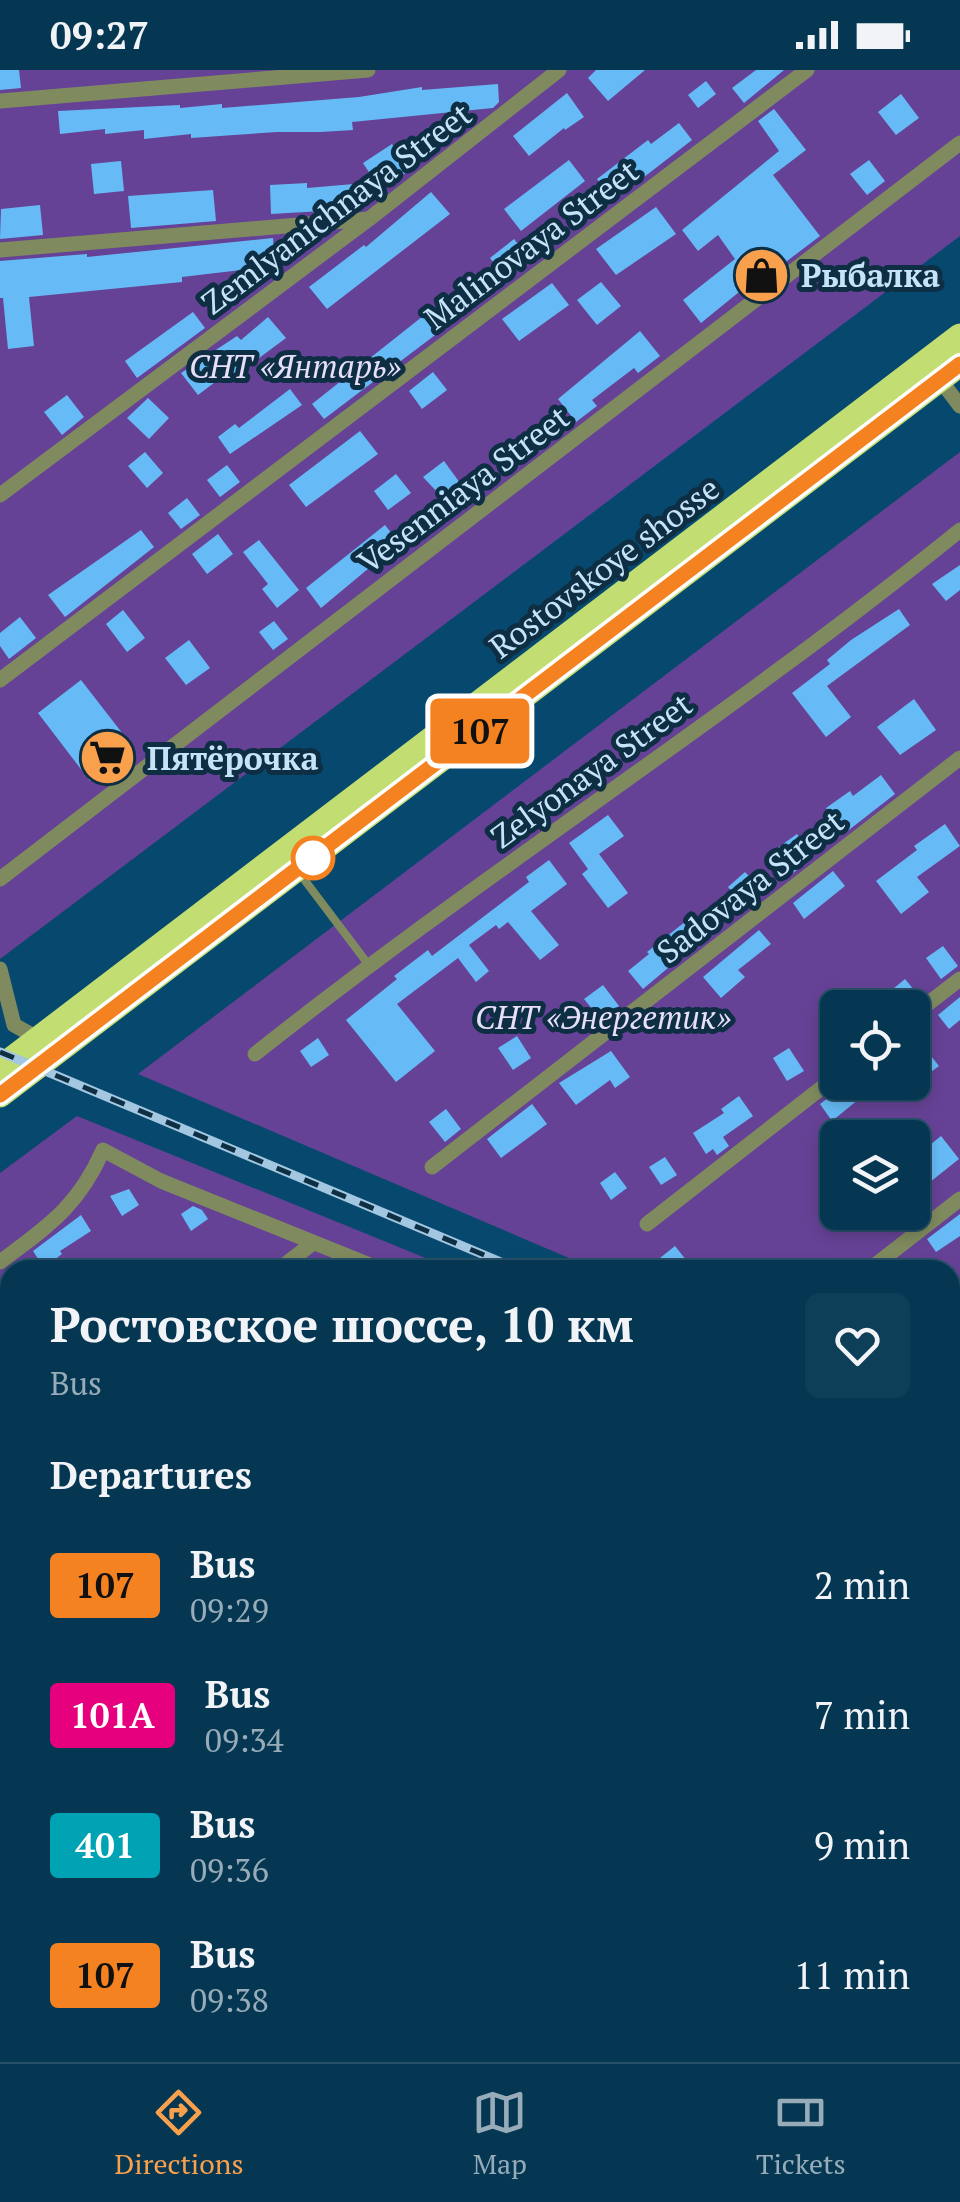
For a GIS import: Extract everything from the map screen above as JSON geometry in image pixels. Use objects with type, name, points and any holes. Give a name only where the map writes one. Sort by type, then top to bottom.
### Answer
[{"type":"highway","name":"Rostovskoye shosse","points":[[0,1068],[49,1044],[297,870],[942,368],[960,336]]},
{"type":"highway","name":"Rostovskoye shosse","points":[[0,1095],[49,1044],[942,368]]},
{"type":"street","points":[[0,101],[368,70]]},
{"type":"street","name":"Zemlyanichnaya Street","points":[[0,495],[369,220],[559,70]]},
{"type":"street","name":"Malinovaya Street","points":[[0,680],[807,70]]},
{"type":"street","name":"Vesenniaya Street","points":[[0,878],[960,144]]},
{"type":"street","points":[[0,250],[369,220]]},
{"type":"street","points":[[942,368],[960,406]]},
{"type":"street","name":"Zelyonaya Street","points":[[255,1054],[368,964],[874,600],[960,530]]},
{"type":"street","name":"Sadovaya Street","points":[[432,1167],[960,758]]},
{"type":"street","points":[[0,968],[14,1024],[49,1044]]},
{"type":"street","points":[[930,1002],[960,979]]},
{"type":"street","points":[[647,1224],[820,1089]]},
{"type":"street","points":[[3,1260],[58,1218],[89,1183],[103,1150],[161,1181],[355,1260]]},
{"type":"street","points":[[883,1260],[960,1199]]},
{"type":"street","points":[[291,1260],[313,1244]]},
{"type":"lane","points":[[297,870],[368,964]]},
{"type":"green space","name":"СНТ «Янтарь»","points":[[0,70],[960,70],[960,236],[0,959]]},
{"type":"green space","name":"СНТ «Энергетик»","points":[[960,452],[960,1260],[574,1260],[138,1074]]},
{"type":"green space","points":[[77,1116],[430,1260],[0,1260],[0,1173]]},
{"type":"building","points":[[0,70],[19,70],[21,88],[0,90]]},
{"type":"building","points":[[596,70],[645,70],[608,101],[588,78]]},
{"type":"building","points":[[756,70],[784,70],[744,103],[732,88]]},
{"type":"building","points":[[706,81],[716,94],[698,108],[688,95]]},
{"type":"building","points":[[498,84],[499,102],[493,108],[352,122],[353,130],[144,139],[144,130],[60,134],[58,111],[222,104],[222,108],[359,97],[422,87]]},
{"type":"building","points":[[567,93],[584,117],[529,156],[513,136]]},
{"type":"building","points":[[901,94],[919,118],[896,135],[878,112]]},
{"type":"building","points":[[774,109],[806,150],[773,175],[820,236],[758,283],[755,279],[701,323],[683,300],[735,259],[718,235],[698,251],[682,230],[779,151],[758,121]]},
{"type":"building","points":[[679,123],[692,140],[613,201],[597,179],[648,140],[651,144]]},
{"type":"building","points":[[392,144],[409,171],[380,189],[363,163]]},
{"type":"building","points":[[569,160],[585,181],[521,231],[504,209]]},
{"type":"building","points":[[869,160],[885,181],[867,195],[850,174]]},
{"type":"building","points":[[121,161],[124,191],[94,194],[91,164]]},
{"type":"building","points":[[307,183],[307,188],[354,184],[357,209],[271,214],[270,185]]},
{"type":"building","points":[[213,190],[216,221],[131,228],[128,196]]},
{"type":"building","points":[[431,192],[450,214],[327,309],[309,287],[366,247]]},
{"type":"building","points":[[40,205],[43,235],[0,239],[1,209]]},
{"type":"building","points":[[656,207],[676,234],[616,275],[596,249]]},
{"type":"building","points":[[273,238],[275,266],[182,277],[182,282],[29,297],[34,346],[8,349],[0,298],[0,261],[87,257]]},
{"type":"building","points":[[514,239],[530,260],[506,279],[490,258]]},
{"type":"building","points":[[601,282],[621,306],[597,325],[577,300]]},
{"type":"building","points":[[552,283],[569,305],[519,341],[502,319]]},
{"type":"building","points":[[437,305],[451,323],[324,419],[312,404]]},
{"type":"building","points":[[193,312],[205,328],[137,378],[125,361]]},
{"type":"building","points":[[268,317],[286,338],[235,376],[231,370],[198,395],[181,373],[237,336],[241,340]]},
{"type":"building","points":[[640,331],[660,356],[638,373],[634,368],[592,400],[597,406],[576,422],[558,399]]},
{"type":"building","points":[[433,372],[447,390],[422,409],[409,391]]},
{"type":"building","points":[[290,389],[302,405],[230,454],[218,437],[235,424],[239,428]]},
{"type":"building","points":[[67,395],[84,417],[62,435],[44,412]]},
{"type":"building","points":[[148,398],[169,418],[149,439],[127,418]]},
{"type":"building","points":[[360,431],[378,454],[306,507],[289,485]]},
{"type":"building","points":[[145,452],[163,473],[147,488],[128,466]]},
{"type":"building","points":[[444,461],[460,483],[465,480],[479,497],[457,513],[423,477]]},
{"type":"building","points":[[227,465],[240,482],[220,497],[207,480]]},
{"type":"building","points":[[396,474],[411,493],[388,510],[374,491]]},
{"type":"building","points":[[187,498],[200,515],[181,529],[168,513]]},
{"type":"building","points":[[385,525],[399,543],[321,608],[306,588]]},
{"type":"building","points":[[141,530],[154,547],[65,617],[48,595]]},
{"type":"building","points":[[218,534],[233,554],[207,574],[192,554]]},
{"type":"building","points":[[259,540],[299,590],[277,608],[262,589],[268,584],[243,552]]},
{"type":"building","points":[[960,565],[960,590],[946,601],[932,584]]},
{"type":"building","points":[[899,609],[910,625],[827,686],[851,717],[826,737],[792,693],[830,664],[827,660],[851,640]]},
{"type":"building","points":[[123,610],[145,638],[127,652],[106,624]]},
{"type":"building","points":[[20,617],[36,638],[9,659],[0,646],[0,633]]},
{"type":"building","points":[[274,621],[288,639],[273,650],[259,632]]},
{"type":"building","points":[[189,640],[210,668],[186,685],[165,658]]},
{"type":"building","points":[[81,680],[133,747],[90,781],[38,713]]},
{"type":"building","points":[[914,699],[936,730],[900,755],[877,727]]},
{"type":"building","points":[[881,775],[895,794],[845,833],[826,808],[850,791],[853,796]]},
{"type":"building","points":[[608,815],[624,836],[599,854],[628,893],[608,908],[582,874],[588,869],[569,843]]},
{"type":"building","points":[[945,824],[960,846],[917,877],[929,892],[901,914],[876,881]]},
{"type":"building","points":[[797,834],[813,857],[793,873],[776,849]]},
{"type":"building","points":[[549,860],[567,884],[531,911],[559,945],[540,960],[508,922],[499,929],[496,925],[469,945],[489,971],[476,982],[458,958],[397,1004],[435,1051],[396,1082],[346,1020],[428,950],[432,956],[529,882],[526,877]]},
{"type":"building","points":[[833,871],[845,886],[804,919],[793,903]]},
{"type":"building","points":[[745,872],[759,887],[742,903],[728,887]]},
{"type":"building","points":[[695,914],[712,935],[643,989],[628,971]]},
{"type":"building","points":[[759,930],[771,944],[738,970],[745,977],[721,998],[703,977]]},
{"type":"building","points":[[943,946],[958,966],[941,979],[926,958]]},
{"type":"building","points":[[905,979],[914,990],[894,990]]},
{"type":"building","points":[[603,985],[619,1006],[601,1020],[584,999]]},
{"type":"building","points":[[960,997],[960,1020],[949,1029],[938,1015]]},
{"type":"building","points":[[517,1036],[531,1058],[513,1070],[498,1048]]},
{"type":"building","points":[[318,1038],[329,1055],[311,1067],[300,1051]]},
{"type":"building","points":[[789,1048],[804,1071],[787,1081],[773,1058]]},
{"type":"building","points":[[611,1051],[630,1077],[615,1088],[610,1080],[576,1105],[559,1083]]},
{"type":"building","points":[[930,1055],[939,1066],[930,1073]]},
{"type":"building","points":[[739,1096],[753,1116],[723,1137],[729,1146],[717,1155],[713,1149],[706,1154],[693,1133],[724,1113],[721,1109]]},
{"type":"building","points":[[825,1100],[858,1100],[833,1120],[820,1104]]},
{"type":"building","points":[[532,1104],[547,1124],[501,1158],[487,1139]]},
{"type":"building","points":[[446,1109],[461,1129],[445,1142],[429,1122]]},
{"type":"building","points":[[941,1136],[959,1159],[930,1182],[930,1145]]},
{"type":"building","points":[[665,1157],[677,1175],[661,1185],[649,1167]]},
{"type":"building","points":[[615,1172],[627,1188],[611,1200],[600,1183]]},
{"type":"building","points":[[129,1189],[139,1205],[122,1216],[110,1196]]},
{"type":"building","points":[[193,1206],[208,1219],[191,1231],[181,1214]]},
{"type":"building","points":[[960,1214],[960,1236],[936,1252],[927,1239]]},
{"type":"building","points":[[81,1215],[91,1231],[60,1251],[62,1254],[54,1260],[39,1260],[33,1251]]},
{"type":"building","points":[[675,1246],[686,1260],[662,1260]]},
{"type":"railway","points":[[0,1052],[496,1260]]},
{"type":"bus line","name":"107","points":[[0,1095],[960,364]]},
{"type":"place","name":"Рыбалка","points":[[762,275]]},
{"type":"place","name":"Пятёрочка","points":[[108,758]]}]
